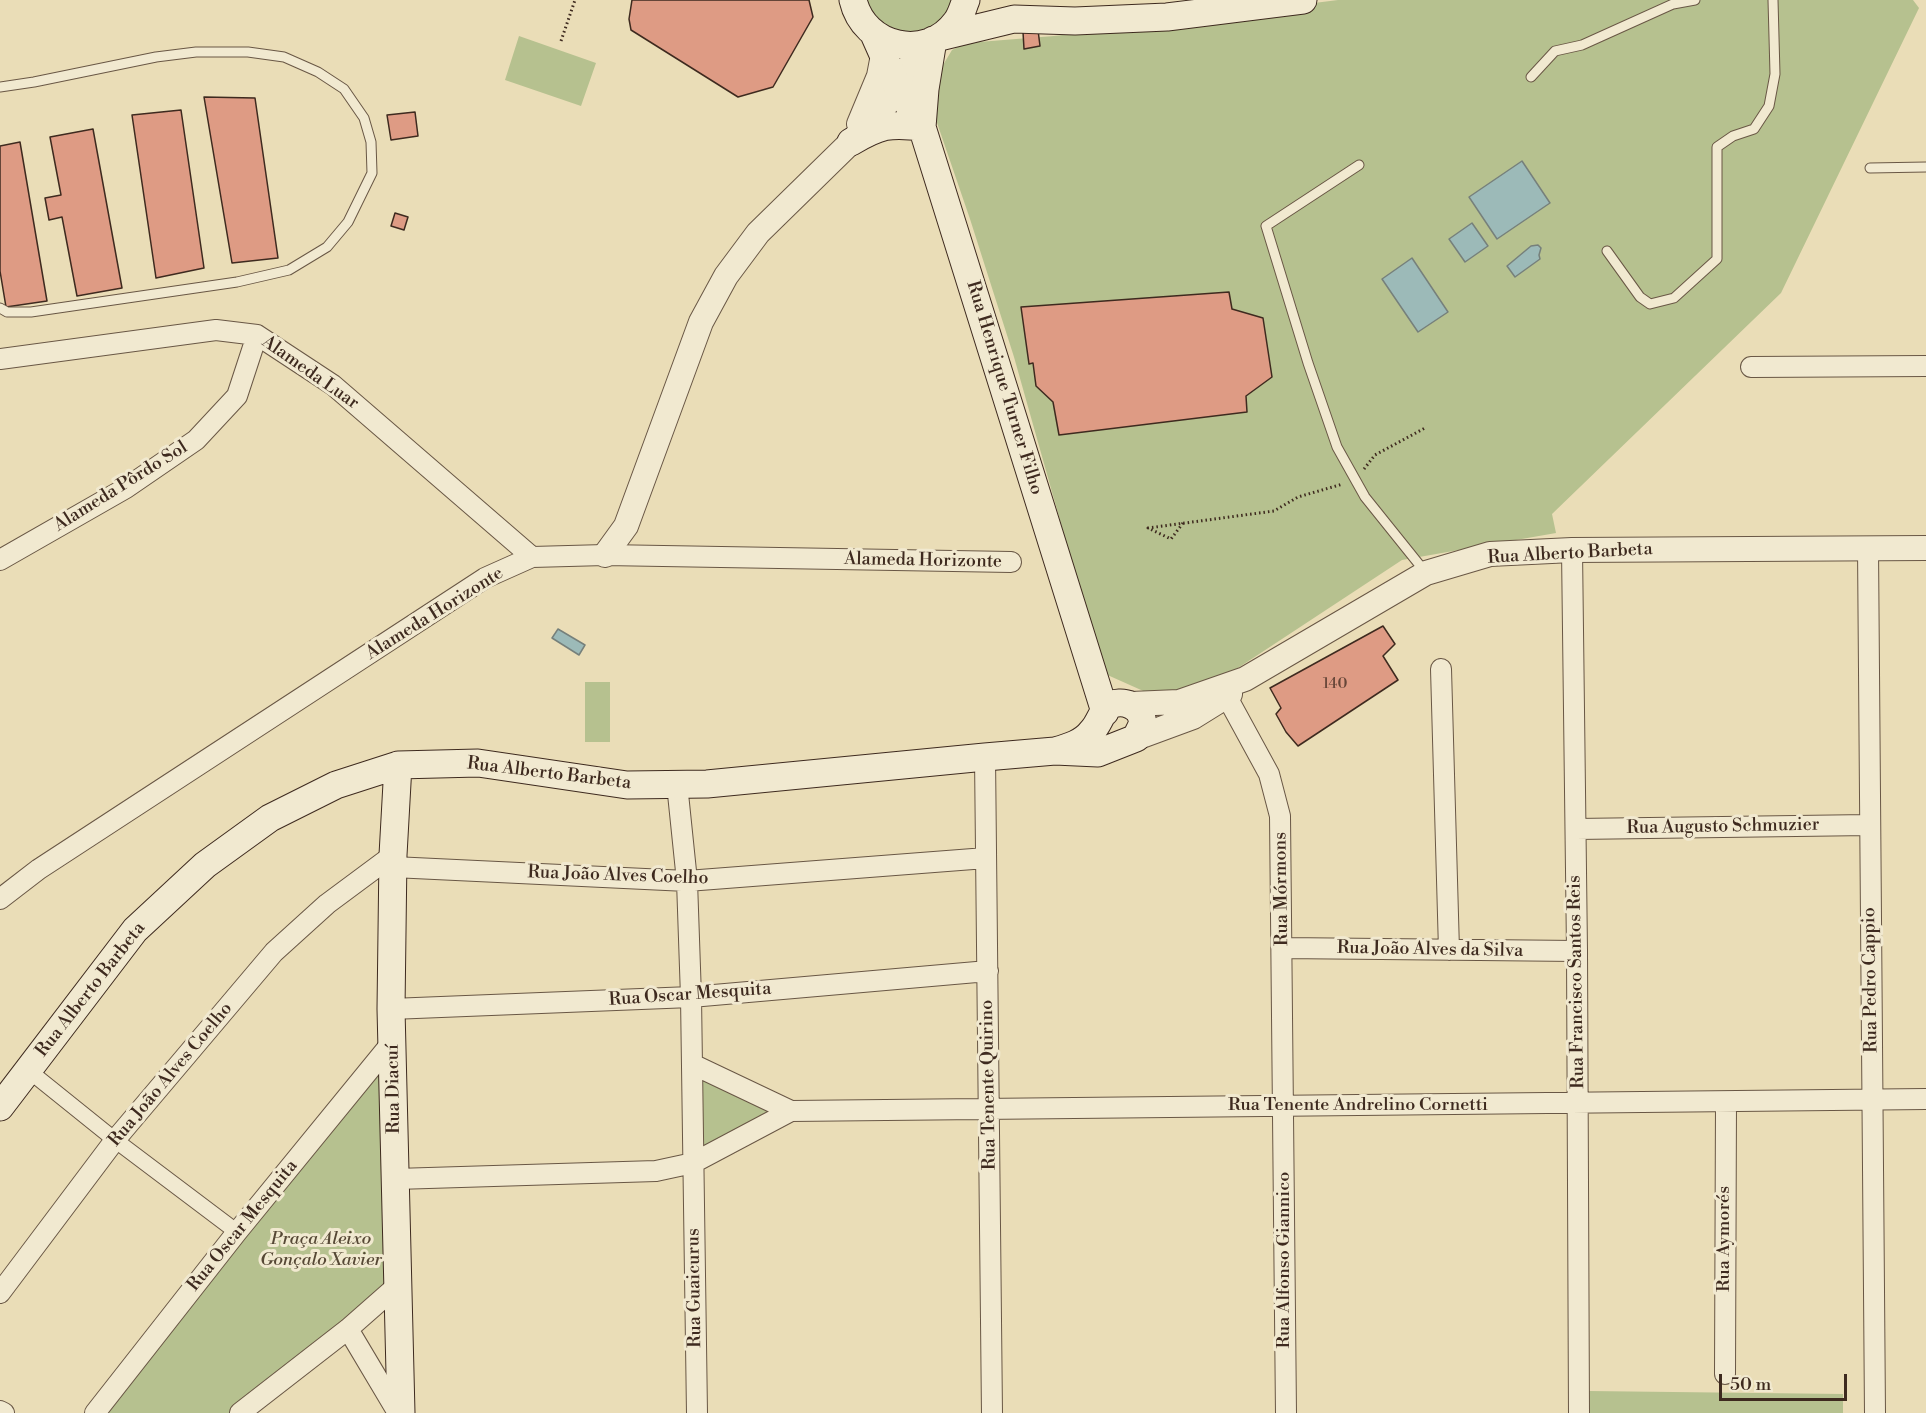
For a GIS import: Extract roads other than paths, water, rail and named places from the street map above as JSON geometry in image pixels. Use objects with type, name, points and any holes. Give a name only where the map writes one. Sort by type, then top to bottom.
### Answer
[{"type":"main road","points":[[932,41],[957,21],[966,0]]},
{"type":"main road","points":[[878,45],[886,41],[932,41],[1014,19],[1075,21],[1145,19],[1303,0]]},
{"type":"main road","name":"Rua Henrique Turner Filho","points":[[853,1],[865,28],[878,45],[897,88],[922,127],[1086,650],[1102,674],[1117,708]]},
{"type":"main road","name":"Rua Henrique Turner Filho","points":[[922,127],[932,41]]},
{"type":"main road","points":[[851,142],[875,128],[896,124],[922,127]]},
{"type":"main road","points":[[1117,708],[1102,729],[1111,740],[1130,740]]},
{"type":"main road","points":[[1055,751],[1077,744],[1117,708]]},
{"type":"main road","points":[[1055,751],[1098,753],[1130,740]]},
{"type":"main road","name":"Rua Alberto Barbeta","points":[[0,1107],[135,930],[205,865],[270,818],[336,785],[398,765],[477,763],[627,785],[707,784],[1055,751]]},
{"type":"main road","name":"Rua Diacuí","points":[[398,765],[393,861],[391,1009],[399,1413]]},
{"type":"street","points":[[604,555],[626,526],[701,322],[726,276],[758,233],[885,106],[932,41]]},
{"type":"street","points":[[851,142],[879,76],[878,45]]},
{"type":"street","name":"Alameda Luar","points":[[0,359],[216,330],[257,335],[333,385],[532,557]]},
{"type":"street","name":"Alameda Pôrdo Sol","points":[[0,560],[126,488],[196,440],[237,396],[257,335]]},
{"type":"street","points":[[1751,367],[1926,366]]},
{"type":"street","name":"Rua Pedro Cappio","points":[[1868,548],[1875,1413]]},
{"type":"street","name":"Rua Alberto Barbeta","points":[[1224,692],[1426,573],[1490,554],[1572,550],[1926,549]]},
{"type":"street","name":"Rua Francisco Santos Reis","points":[[1572,550],[1579,1413]]},
{"type":"street","name":"Alameda Horizonte","points":[[0,899],[39,869],[485,578],[532,557],[604,555],[1011,562]]},
{"type":"street","points":[[1441,669],[1449,950]]},
{"type":"street","points":[[1117,708],[1179,702],[1224,692]]},
{"type":"street","points":[[1130,740],[1193,717],[1224,692]]},
{"type":"street","name":"Rua Mórmons","points":[[1224,692],[1269,774],[1280,816],[1284,1107]]},
{"type":"street","name":"Rua Tenente Quirino","points":[[986,756],[992,1413]]},
{"type":"street","name":"Rua Guaicurus","points":[[677,784],[687,881],[691,997],[697,1413]]},
{"type":"street","name":"Rua Augusto Schmuzier","points":[[1576,829],[1869,825]]},
{"type":"street","name":"Rua João Alves Coelho","points":[[0,1293],[115,1140],[274,952],[327,904],[393,861],[687,881],[987,858]]},
{"type":"street","name":"Rua João Alves da Silva","points":[[1283,948],[1577,951]]},
{"type":"street","name":"Rua Oscar Mesquita","points":[[391,1009],[691,997],[988,971]]},
{"type":"street","name":"Rua Oscar Mesquita","points":[[95,1413],[237,1232],[393,1041]]},
{"type":"street","points":[[692,1064],[790,1111]]},
{"type":"street","points":[[28,1070],[115,1140],[237,1232]]},
{"type":"street","name":"Rua Tenente Andrelino Cornetti","points":[[790,1111],[1926,1100]]},
{"type":"street","name":"Rua Aymorés","points":[[1725,1374],[1726,1103]]},
{"type":"street","name":"Rua Alfonso Giannico","points":[[1284,1107],[1286,1413]]},
{"type":"street","points":[[396,1179],[656,1171],[693,1163],[790,1111]]},
{"type":"street","points":[[240,1413],[348,1329],[398,1285]]},
{"type":"street","points":[[348,1329],[399,1413]]},
{"type":"lane","points":[[1531,77],[1555,51],[1582,45],[1673,4],[1695,0]]},
{"type":"lane","points":[[1607,251],[1640,297],[1650,304],[1674,298],[1717,259],[1717,147],[1734,136],[1754,129],[1769,106],[1775,74],[1773,0]]},
{"type":"lane","points":[[0,87],[156,57],[196,52],[248,52],[284,57],[318,72],[344,89],[364,118],[371,142],[372,173],[348,222],[327,247],[289,270],[237,282],[31,312],[7,312],[0,308]]},
{"type":"lane","points":[[1359,165],[1266,226],[1311,374],[1337,447],[1365,497],[1426,573]]},
{"type":"lane","points":[[1870,168],[1926,167]]},
{"type":"water","points":[[1522,161],[1550,203],[1497,239],[1469,197]]},
{"type":"water","points":[[1472,223],[1488,246],[1465,262],[1449,239]]},
{"type":"water","points":[[1538,245],[1541,248],[1540,259],[1515,277],[1507,266],[1531,246]]},
{"type":"water","points":[[1412,258],[1448,312],[1418,332],[1382,279]]},
{"type":"water","points":[[558,629],[585,645],[579,655],[552,638]]},
{"type":"park label","name":"Praça Aleixo Gonçalo Xavier","points":[[321,1250]]}]
